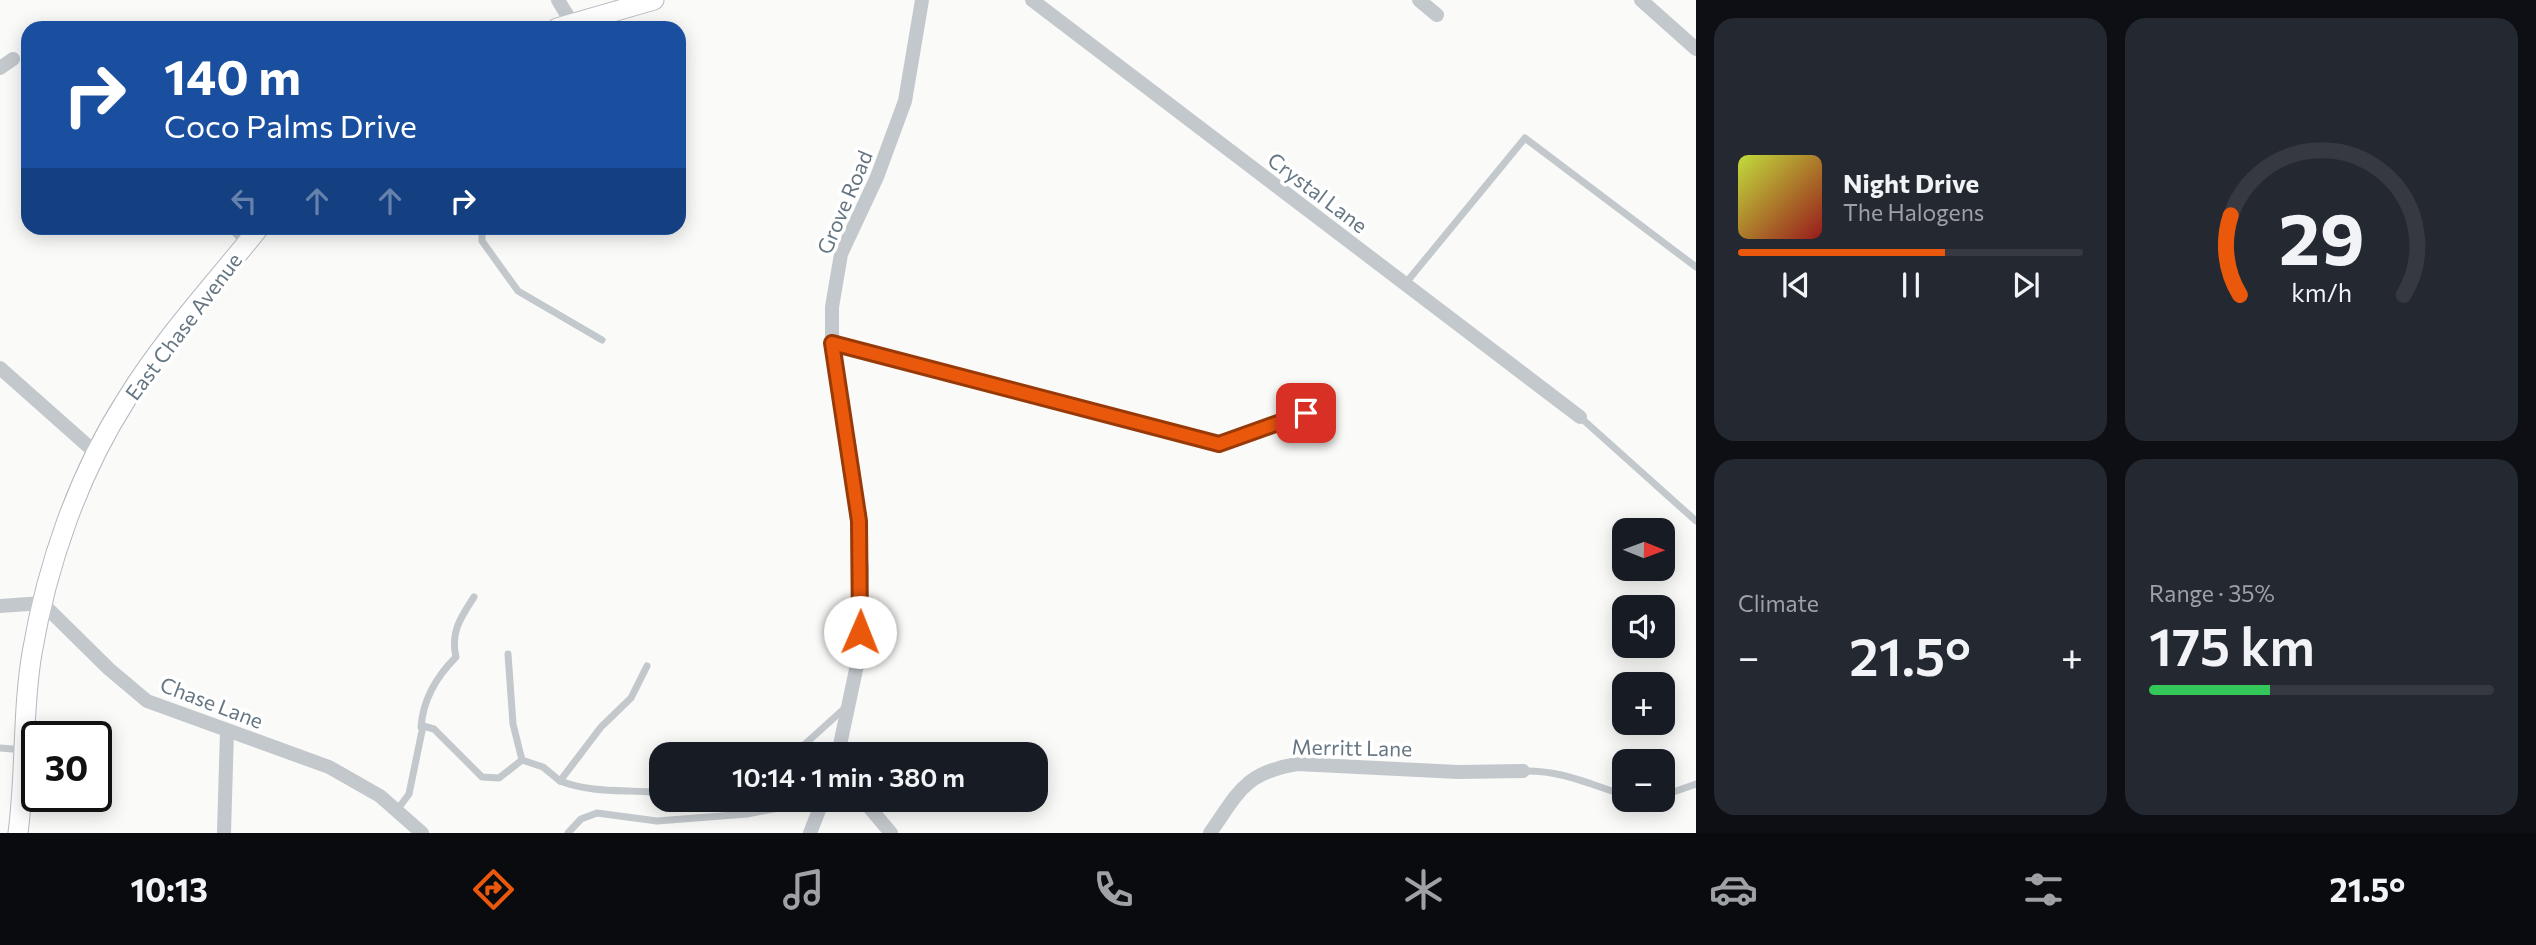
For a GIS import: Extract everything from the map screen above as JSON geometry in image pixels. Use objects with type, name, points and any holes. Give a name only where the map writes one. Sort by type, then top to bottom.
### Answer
[{"type":"main road","points":[[579,21],[654,0]]},
{"type":"main road","name":"East Chase Avenue","points":[[26,721],[32,653],[42,603],[77,491],[126,399],[246,235]]},
{"type":"main road","name":"East Chase Avenue","points":[[18,833],[21,792]]},
{"type":"street","points":[[558,0],[564,21]]},
{"type":"street","name":"Grove Road","points":[[841,742],[860,651],[862,569],[850,450],[832,343],[832,307],[841,254],[897,127],[905,101],[922,0]]},
{"type":"street","name":"Crystal Lane","points":[[1031,0],[1580,417]]},
{"type":"street","points":[[1419,0],[1437,15]]},
{"type":"street","points":[[1641,0],[1696,49]]},
{"type":"street","points":[[0,68],[13,59]]},
{"type":"street","points":[[832,343],[1219,444],[1306,413],[1321,413],[1326,434]]},
{"type":"street","points":[[0,368],[97,454]]},
{"type":"street","points":[[0,606],[42,603]]},
{"type":"street","name":"Chase Lane","points":[[42,603],[109,669],[147,701],[329,767],[397,810],[422,833]]},
{"type":"street","points":[[224,833],[227,731]]},
{"type":"street","name":"Merritt Lane","points":[[1210,833],[1248,780],[1273,768],[1297,764],[1458,772],[1522,771]]},
{"type":"street","points":[[810,833],[818,812]]},
{"type":"street","points":[[873,812],[891,833]]},
{"type":"lane","points":[[1405,285],[1525,138],[1696,267]]},
{"type":"lane","points":[[482,235],[482,241],[518,291],[603,340]]},
{"type":"lane","points":[[1580,417],[1696,521]]},
{"type":"lane","points":[[397,810],[410,794],[423,707],[436,679],[456,657],[452,640],[460,618],[474,597]]},
{"type":"lane","points":[[508,654],[513,724],[522,760]]},
{"type":"lane","points":[[560,780],[601,727],[631,698],[647,666]]},
{"type":"lane","points":[[807,742],[849,704]]},
{"type":"lane","points":[[421,727],[434,729],[482,776],[499,778],[522,760]]},
{"type":"lane","points":[[0,748],[21,750]]},
{"type":"lane","points":[[522,760],[543,767],[560,780],[580,789],[609,793],[649,793]]},
{"type":"lane","points":[[1522,771],[1560,773],[1612,790]]},
{"type":"lane","points":[[1675,791],[1696,784]]},
{"type":"lane","points":[[568,833],[581,820],[597,813],[657,821],[758,812]]},
{"type":"route","points":[[860,632],[862,569],[859,521],[832,343],[1219,444],[1306,413]]}]
